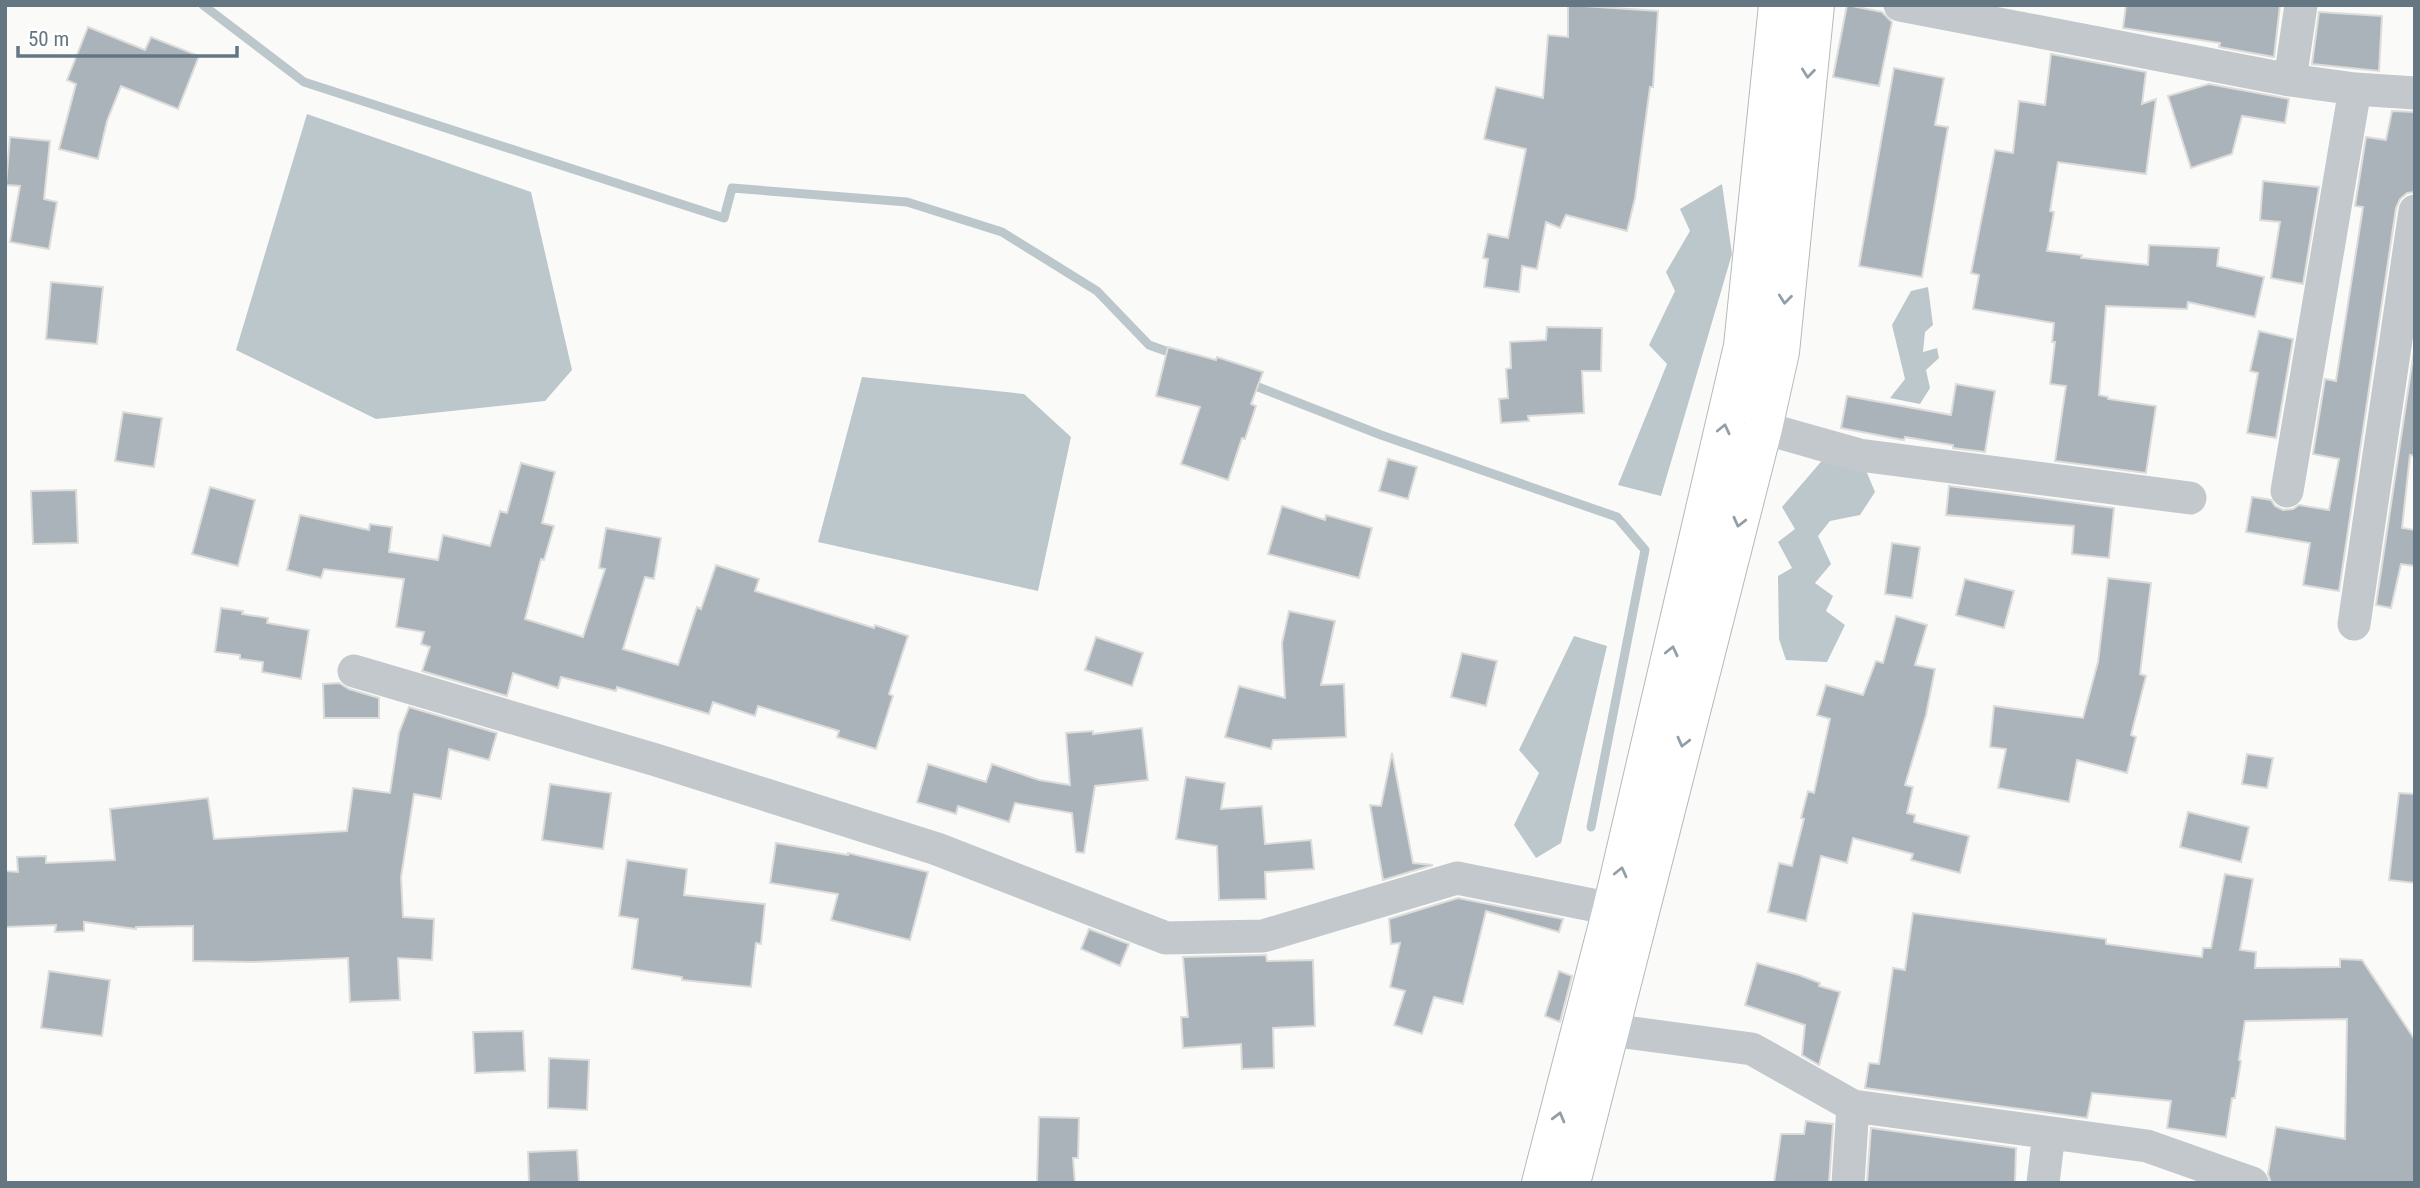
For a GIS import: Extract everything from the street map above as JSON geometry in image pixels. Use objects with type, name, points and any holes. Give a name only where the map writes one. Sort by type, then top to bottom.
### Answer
[{"type":"highway","points":[[1541,1183],[1612,909],[1743,346],[1778,5]]},
{"type":"highway","points":[[1571,1183],[1780,352],[1815,5]]},
{"type":"street","points":[[1900,5],[2290,80],[2355,89],[2415,93]]},
{"type":"street","points":[[2290,80],[2301,5]]},
{"type":"street","points":[[2287,491],[2355,89]]},
{"type":"street","points":[[2354,624],[2415,211]]},
{"type":"street","points":[[1763,428],[1859,455],[2190,498]]},
{"type":"street","points":[[354,671],[656,760],[937,849],[1166,938],[1263,936],[1457,878],[1612,909]]},
{"type":"street","points":[[1610,1030],[1752,1049],[1853,1106],[2147,1146],[2252,1183]]},
{"type":"street","points":[[1848,1183],[1853,1106]]},
{"type":"street","points":[[2043,1183],[2049,1133]]},
{"type":"shaded area","points":[[307,114],[531,192],[572,370],[545,401],[376,419],[236,350]]},
{"type":"shaded area","points":[[1722,184],[1732,254],[1661,496],[1618,485],[1667,364],[1649,345],[1675,291],[1666,272],[1690,231],[1680,209]]},
{"type":"shaded area","points":[[1928,287],[1933,325],[1925,332],[1923,352],[1937,348],[1939,358],[1926,370],[1930,388],[1920,404],[1890,398],[1905,379],[1892,325],[1911,291]]},
{"type":"shaded area","points":[[862,377],[1024,394],[1071,437],[1038,591],[818,542]]},
{"type":"shaded area","points":[[1826,456],[1862,461],[1875,492],[1860,515],[1830,521],[1818,536],[1831,564],[1815,583],[1833,596],[1826,611],[1845,625],[1827,662],[1786,660],[1779,639],[1778,576],[1792,568],[1778,542],[1795,529],[1782,507]]},
{"type":"shaded area","points":[[1574,636],[1607,646],[1561,843],[1536,858],[1514,825],[1539,773],[1519,750]]},
{"type":"building","points":[[1568,5],[1658,11],[1653,87],[1650,87],[1635,198],[1627,231],[1566,215],[1560,228],[1546,222],[1537,269],[1522,266],[1519,292],[1484,287],[1488,259],[1483,258],[1488,234],[1508,238],[1526,149],[1484,139],[1496,87],[1543,98],[1548,35],[1568,37]]},
{"type":"building","points":[[1847,5],[1882,12],[1892,22],[1879,86],[1833,77]]},
{"type":"building","points":[[2126,5],[2280,5],[2274,57],[2219,47],[2220,43],[2123,28]]},
{"type":"building","points":[[2319,12],[2382,16],[2379,71],[2312,64]]},
{"type":"building","points":[[88,27],[145,50],[151,37],[199,56],[178,109],[121,86],[107,121],[98,159],[59,149],[76,84],[67,80]]},
{"type":"building","points":[[2051,54],[2146,72],[2142,104],[2156,99],[2146,174],[2058,162],[2050,211],[2054,212],[2047,251],[2082,255],[2081,258],[2148,265],[2149,245],[2219,248],[2217,266],[2264,277],[2255,317],[2188,302],[2187,309],[2106,306],[2099,395],[2108,399],[2156,406],[2146,473],[2055,461],[2066,386],[2050,384],[2055,342],[2052,342],[2054,323],[1973,309],[1979,275],[1971,273],[1995,150],[2013,153],[2019,101],[2045,105]]},
{"type":"building","points":[[1894,68],[1944,78],[1935,125],[1948,127],[1922,277],[1859,266]]},
{"type":"building","points":[[2209,84],[2289,99],[2285,123],[2242,116],[2232,154],[2191,168],[2168,96]]},
{"type":"building","points":[[2392,111],[2415,112],[2415,192],[2407,193],[2396,208],[2339,591],[2303,585],[2310,543],[2246,532],[2252,497],[2271,500],[2283,510],[2299,505],[2329,510],[2339,459],[2313,454],[2325,379],[2336,381],[2363,207],[2355,206],[2366,137],[2386,140]]},
{"type":"building","points":[[10,137],[50,141],[44,199],[57,202],[49,249],[10,242],[20,186],[6,185]]},
{"type":"building","points":[[2263,181],[2319,187],[2303,284],[2271,278],[2280,222],[2260,220]]},
{"type":"building","points":[[51,282],[103,287],[97,344],[46,339]]},
{"type":"building","points":[[1547,327],[1602,328],[1601,371],[1582,371],[1584,413],[1528,416],[1529,421],[1501,423],[1499,399],[1508,398],[1506,369],[1511,368],[1510,342],[1546,340]]},
{"type":"building","points":[[2259,331],[2293,339],[2276,438],[2247,433],[2258,373],[2250,371]]},
{"type":"building","points":[[2415,344],[2415,456],[2410,455],[2402,528],[2415,530],[2415,566],[2401,564],[2391,608],[2376,605]]},
{"type":"building","points":[[1168,347],[1216,360],[1217,357],[1263,372],[1251,404],[1256,406],[1228,480],[1181,464],[1200,407],[1156,396]]},
{"type":"building","points":[[1956,384],[1995,391],[1985,452],[1841,428],[1847,396],[1951,415]]},
{"type":"building","points":[[123,412],[162,418],[154,467],[115,461]]},
{"type":"building","points":[[1388,459],[1417,467],[1408,499],[1379,491]]},
{"type":"building","points":[[521,463],[555,472],[542,523],[554,526],[544,560],[541,559],[525,619],[583,637],[605,569],[599,568],[606,528],[661,538],[654,579],[645,577],[623,649],[678,665],[697,607],[701,609],[716,565],[759,579],[755,591],[908,636],[889,694],[893,696],[876,749],[837,737],[839,731],[758,706],[755,716],[713,702],[709,714],[617,687],[616,691],[561,677],[558,688],[513,673],[507,696],[422,671],[430,647],[421,644],[424,632],[396,627],[404,579],[324,569],[321,578],[287,570],[300,515],[369,530],[370,524],[392,527],[389,552],[438,560],[443,535],[490,546],[500,511],[507,513]]},
{"type":"building","points":[[1949,486],[2114,508],[2109,558],[2072,554],[2074,526],[1946,515]]},
{"type":"building","points":[[210,487],[255,500],[238,566],[192,554]]},
{"type":"building","points":[[76,490],[78,543],[33,544],[31,491]]},
{"type":"building","points":[[1282,506],[1325,520],[1326,515],[1372,528],[1359,578],[1268,554]]},
{"type":"building","points":[[1892,543],[1920,547],[1912,598],[1885,594]]},
{"type":"building","points":[[2108,578],[2151,583],[2140,674],[2146,676],[2131,735],[2136,737],[2127,773],[2077,760],[2069,802],[1998,788],[2006,749],[1990,747],[1994,706],[2083,718],[2098,662]]},
{"type":"building","points":[[1965,579],[2014,591],[2004,628],[1956,615]]},
{"type":"building","points":[[221,608],[268,618],[267,623],[309,630],[301,679],[262,672],[263,662],[240,659],[240,655],[215,652]]},
{"type":"building","points":[[1289,611],[1335,621],[1321,685],[1344,684],[1346,737],[1273,740],[1271,749],[1225,737],[1239,686],[1285,698],[1282,643]]},
{"type":"building","points":[[1896,616],[1927,625],[1915,665],[1935,669],[1926,715],[1905,785],[1913,787],[1907,813],[1915,815],[1914,822],[1969,836],[1960,873],[1911,860],[1913,854],[1853,838],[1847,863],[1821,856],[1806,921],[1768,912],[1779,863],[1792,866],[1808,791],[1814,793],[1830,719],[1817,715],[1826,685],[1863,695],[1876,661],[1883,663]]},
{"type":"building","points":[[1096,637],[1143,653],[1132,686],[1085,670]]},
{"type":"building","points":[[1462,653],[1497,661],[1486,706],[1451,697]]},
{"type":"building","points":[[339,683],[349,689],[379,698],[379,718],[324,718],[323,684]]},
{"type":"building","points":[[409,707],[497,733],[489,760],[449,749],[441,799],[414,794],[401,877],[403,917],[434,919],[432,960],[398,958],[400,1000],[350,1002],[348,958],[253,962],[193,961],[193,926],[136,929],[84,922],[84,931],[55,932],[56,925],[5,927],[5,871],[18,872],[17,857],[46,856],[46,863],[115,860],[110,809],[208,798],[214,839],[347,831],[353,788],[390,793],[399,733]]},
{"type":"building","points":[[1142,728],[1148,780],[1095,786],[1084,853],[1076,852],[1072,813],[1015,803],[1009,822],[958,806],[956,814],[917,802],[928,764],[986,782],[992,764],[1039,780],[1070,785],[1066,733],[1093,731],[1093,734]]},
{"type":"building","points":[[1392,753],[1413,863],[1433,865],[1383,880],[1370,805],[1381,806]]},
{"type":"building","points":[[2247,754],[2273,758],[2267,788],[2242,784]]},
{"type":"building","points":[[1186,777],[1225,783],[1221,809],[1262,806],[1265,844],[1311,840],[1314,869],[1265,872],[1266,899],[1219,900],[1217,846],[1176,839]]},
{"type":"building","points":[[550,784],[611,793],[603,849],[542,840]]},
{"type":"building","points":[[2399,793],[2415,794],[2415,883],[2389,880]]},
{"type":"building","points":[[2188,812],[2249,827],[2241,862],[2180,847]]},
{"type":"building","points":[[776,843],[848,853],[928,872],[910,940],[831,920],[838,894],[770,883]]},
{"type":"building","points":[[627,860],[687,869],[684,895],[765,904],[761,944],[756,943],[751,987],[682,980],[682,977],[632,969],[638,919],[619,916]]},
{"type":"building","points":[[2225,874],[2253,879],[2240,950],[2256,952],[2255,968],[2340,967],[2340,959],[2362,960],[2415,1040],[2415,1183],[2271,1183],[2268,1174],[2276,1127],[2345,1139],[2347,1019],[2245,1021],[2235,1098],[2232,1098],[2226,1137],[2167,1128],[2171,1101],[2092,1093],[2087,1118],[1865,1088],[1869,1063],[1879,1064],[1893,968],[1905,970],[1913,913],[2106,939],[2106,944],[2202,957],[2203,948],[2211,948]]},
{"type":"building","points":[[1458,898],[1563,919],[1559,932],[1486,911],[1463,1004],[1434,997],[1422,1034],[1394,1025],[1405,991],[1390,987],[1400,943],[1391,944],[1389,919]]},
{"type":"building","points":[[1089,929],[1129,944],[1120,966],[1081,949]]},
{"type":"building","points":[[1266,955],[1267,961],[1313,960],[1315,1026],[1273,1028],[1274,1068],[1242,1069],[1241,1044],[1183,1048],[1181,1017],[1188,1017],[1183,957]]},
{"type":"building","points":[[1757,963],[1799,975],[1820,983],[1819,986],[1840,992],[1819,1065],[1802,1055],[1805,1025],[1745,1005]]},
{"type":"building","points":[[49,971],[110,980],[102,1036],[41,1028]]},
{"type":"building","points":[[1559,971],[1572,976],[1560,1022],[1545,1016]]},
{"type":"building","points":[[523,1031],[525,1071],[475,1073],[473,1032]]},
{"type":"building","points":[[549,1058],[589,1060],[587,1110],[548,1108]]},
{"type":"building","points":[[1039,1117],[1079,1118],[1078,1158],[1073,1158],[1075,1183],[1037,1183]]},
{"type":"building","points":[[1806,1121],[1833,1124],[1829,1183],[1774,1183],[1781,1134],[1804,1134]]},
{"type":"building","points":[[1871,1128],[2016,1148],[2015,1183],[1867,1183]]},
{"type":"building","points":[[577,1150],[579,1183],[529,1183],[528,1152]]},
{"type":"waterway","points":[[203,5],[304,82],[724,218],[732,188],[907,202],[1002,232],[1097,291],[1149,345],[1177,355]]},
{"type":"waterway","points":[[1248,383],[1381,435],[1617,517],[1645,550],[1591,827]]}]
